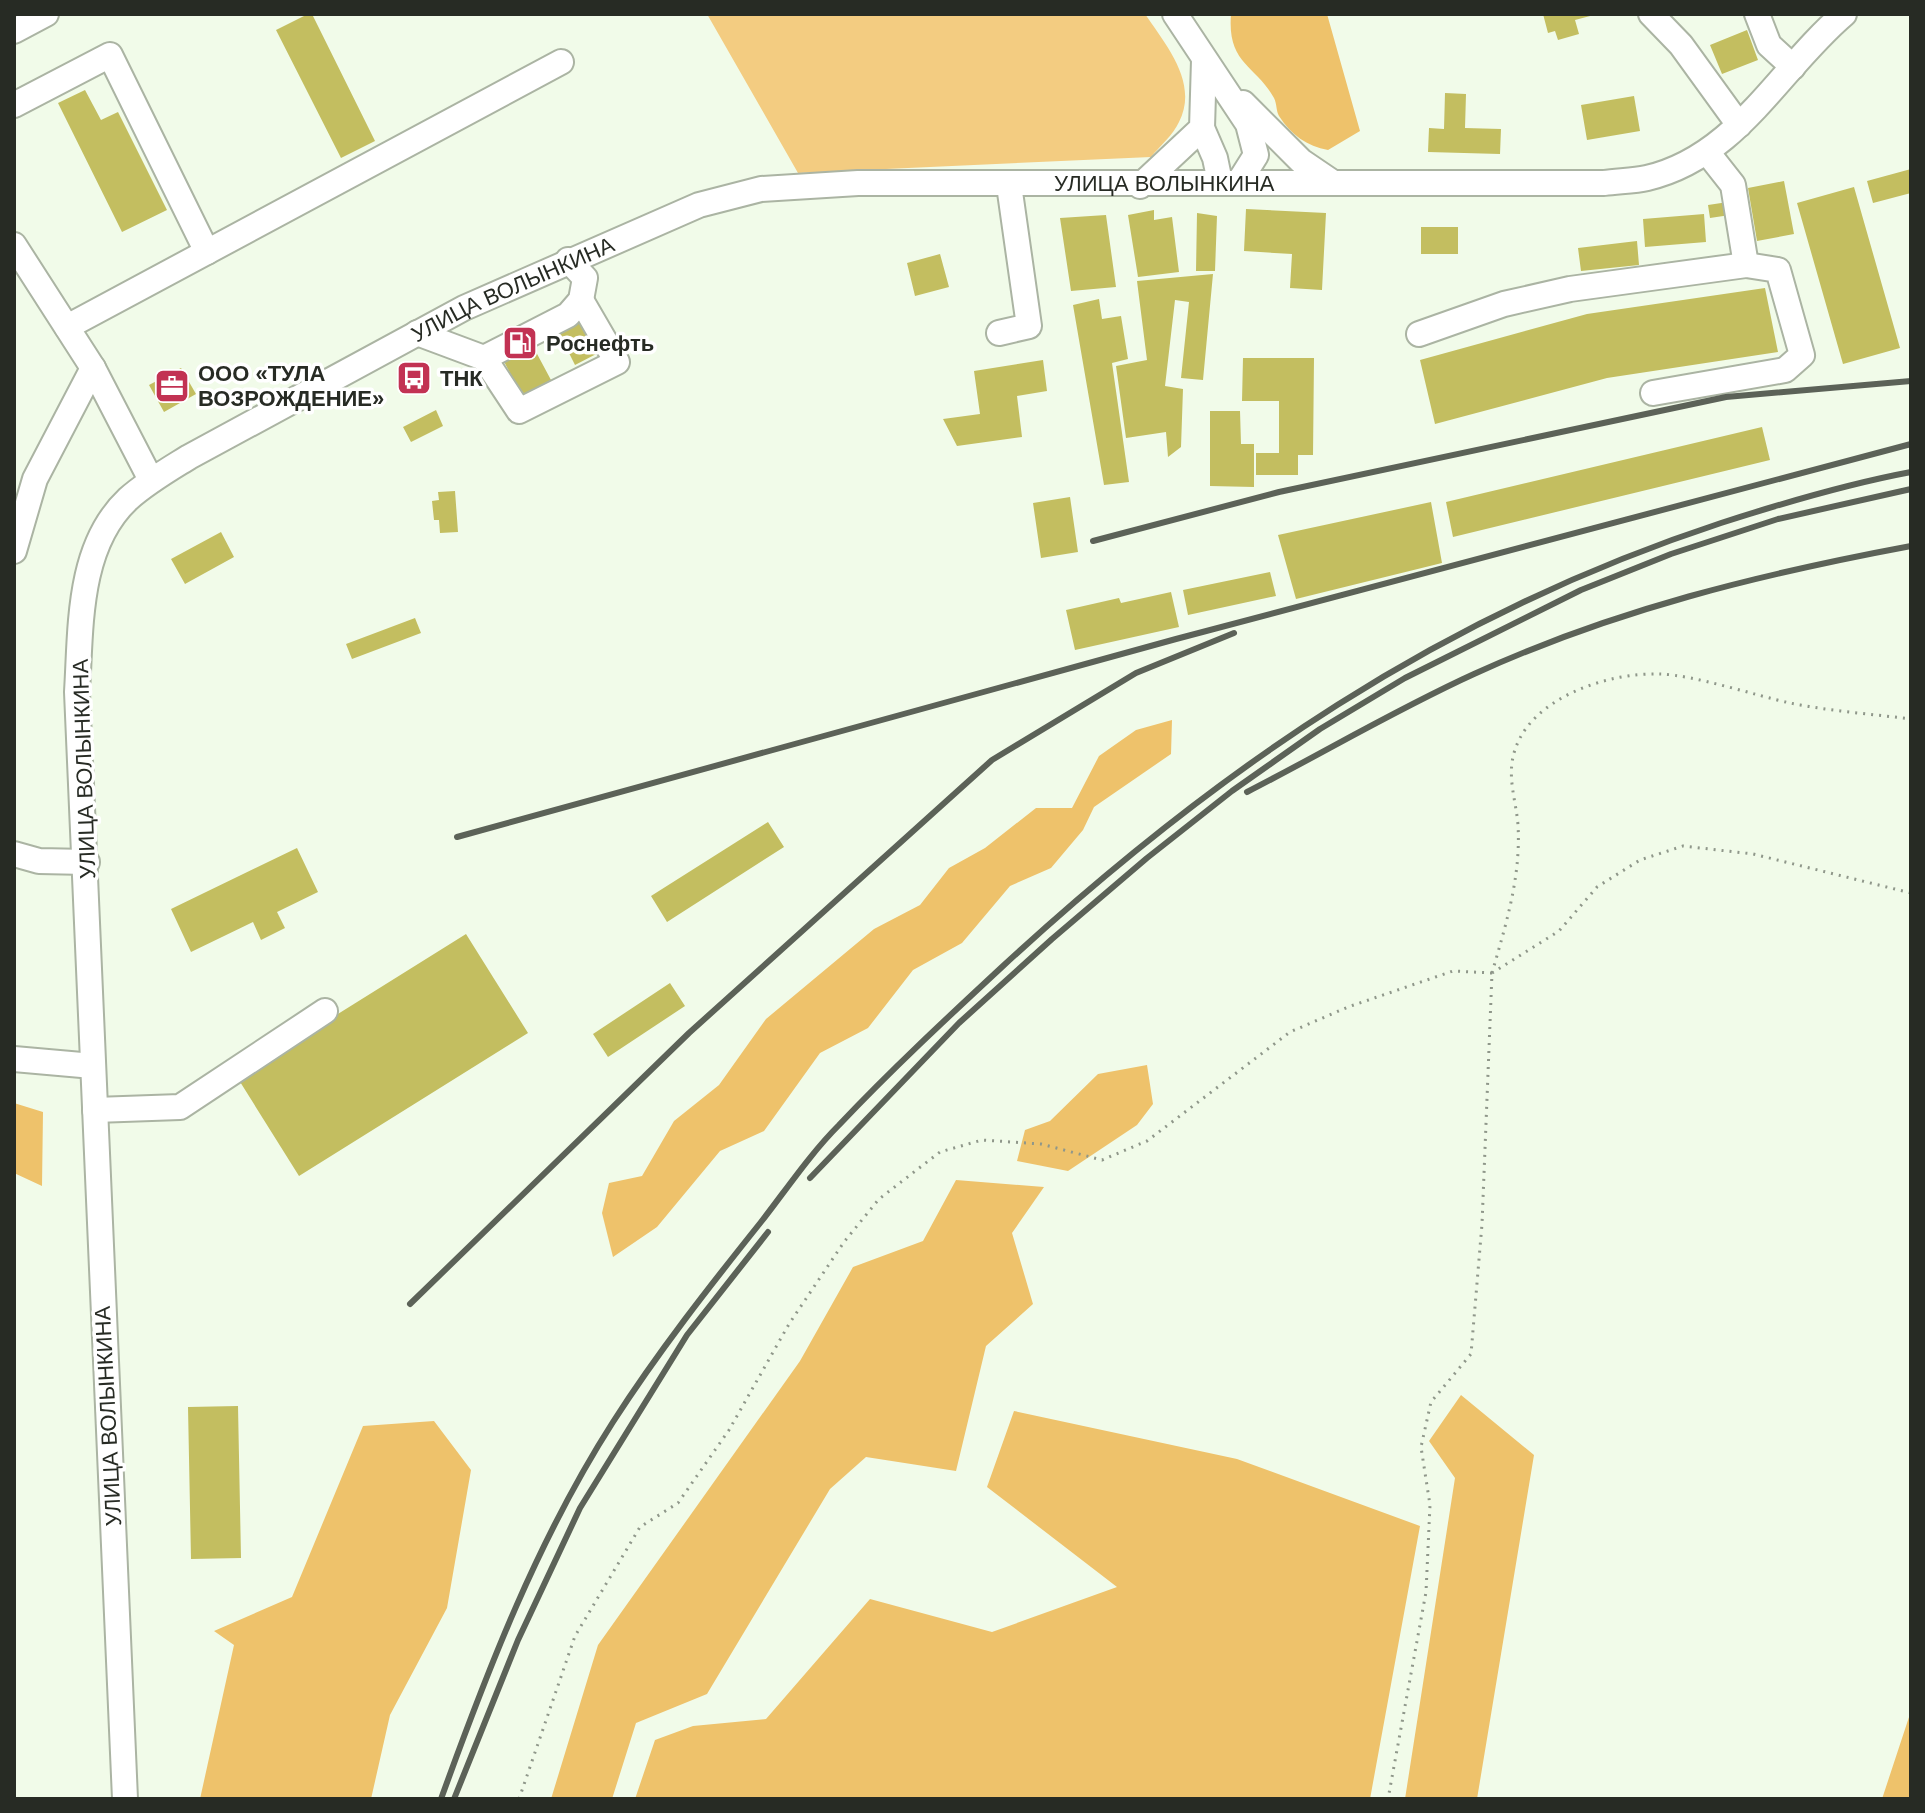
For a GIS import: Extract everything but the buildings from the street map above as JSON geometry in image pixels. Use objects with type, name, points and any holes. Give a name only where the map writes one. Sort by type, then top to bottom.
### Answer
[{"type":"street","points":[[14,31],[46,14]]},
{"type":"street","points":[[1175,14],[1248,124],[1256,155],[1230,182],[1202,128],[1204,60]]},
{"type":"street","points":[[1651,14],[1681,45],[1739,125]]},
{"type":"street","points":[[1757,14],[1769,45],[1793,67]]},
{"type":"street","name":"УЛИЦА ВОЛЫНКИНА","points":[[125,1799],[87,862],[77,692],[86,576],[106,532],[125,501],[151,480],[417,333],[568,260],[699,205],[761,189],[858,183],[1140,186],[1230,182],[1604,183],[1648,178],[1707,152],[1739,125],[1844,14]]},
{"type":"street","points":[[14,105],[110,55],[207,252]]},
{"type":"street","points":[[1204,60],[1301,161],[1332,182]]},
{"type":"street","points":[[67,327],[561,62]]},
{"type":"street","points":[[1140,186],[1202,128]]},
{"type":"street","points":[[1707,152],[1733,185],[1746,265]]},
{"type":"street","points":[[999,333],[1029,326],[1009,185]]},
{"type":"street","points":[[14,245],[93,368],[151,480]]},
{"type":"street","points":[[484,358],[568,315],[581,300],[585,278],[568,260]]},
{"type":"street","points":[[1419,334],[1504,304],[1570,289],[1746,265],[1778,270],[1802,355],[1785,370],[1653,393]]},
{"type":"street","points":[[417,333],[484,358],[519,411],[617,362],[581,300]]},
{"type":"street","points":[[14,551],[24,475],[93,368]]},
{"type":"street","points":[[14,854],[39,861],[87,862]]},
{"type":"street","points":[[95,1110],[180,1107],[325,1011]]},
{"type":"street","points":[[14,1059],[93,1066]]},
{"type":"path","points":[[1388,1799],[1426,1592],[1430,1505],[1421,1447],[1431,1402],[1471,1354],[1483,1210],[1492,973],[1515,893],[1518,823],[1510,793],[1514,753],[1527,723],[1571,693],[1620,679],[1660,674],[1797,704],[1911,719]]},
{"type":"path","points":[[519,1799],[575,1636],[640,1527],[678,1503],[720,1442],[789,1324],[844,1242],[879,1199],[940,1152],[982,1140],[1041,1144],[1102,1160],[1147,1141],[1290,1032],[1348,1007],[1453,971],[1492,973],[1559,931],[1597,887],[1640,860],[1683,846],[1753,854],[1911,893]]},
{"type":"shaded area","points":[[707,14],[1145,14],[1162,38],[1183,79],[1184,107],[1179,122],[1151,157],[798,173]]},
{"type":"shaded area","points":[[1231,14],[1327,14],[1360,131],[1328,150],[1313,146],[1294,134],[1279,116],[1267,87],[1238,54],[1233,43]]},
{"type":"shaded area","points":[[1172,720],[1171,754],[1094,807],[1083,830],[1051,868],[1010,886],[962,943],[913,970],[868,1028],[820,1053],[764,1131],[720,1151],[657,1227],[613,1257],[602,1213],[609,1183],[642,1176],[674,1121],[719,1085],[766,1019],[874,929],[920,905],[949,868],[985,848],[1036,808],[1072,808],[1099,756],[1136,730]]},
{"type":"shaded area","points":[[1147,1065],[1153,1104],[1137,1125],[1068,1171],[1017,1161],[1025,1130],[1050,1121],[1098,1074]]},
{"type":"shaded area","points":[[14,1103],[43,1112],[42,1186],[14,1173]]},
{"type":"shaded area","points":[[956,1180],[1044,1187],[1012,1233],[1033,1304],[986,1346],[956,1471],[866,1457],[830,1489],[707,1694],[636,1723],[612,1799],[551,1799],[598,1645],[800,1361],[853,1267],[923,1241]]},
{"type":"shaded area","points":[[1461,1395],[1534,1455],[1477,1799],[1405,1799],[1455,1478],[1429,1441]]},
{"type":"shaded area","points":[[1014,1411],[1237,1459],[1420,1526],[1370,1799],[635,1799],[655,1740],[693,1726],[766,1719],[870,1599],[992,1632],[1117,1587],[987,1487]]},
{"type":"shaded area","points":[[434,1421],[471,1470],[447,1608],[390,1715],[371,1799],[200,1799],[234,1645],[214,1631],[292,1597],[363,1426]]},
{"type":"shaded area","points":[[1911,1711],[1911,1799],[1882,1799]]},
{"type":"railway","points":[[1093,541],[1279,492],[1726,397],[1911,381]]},
{"type":"railway","points":[[457,837],[1176,639],[1911,444]]},
{"type":"railway","points":[[441,1799],[496,1653],[538,1558],[586,1466],[630,1396],[684,1320],[818,1148],[899,1064],[1003,966],[1167,826],[1251,763],[1427,651],[1521,603],[1619,560],[1768,508],[1911,472]]},
{"type":"railway","points":[[810,1178],[959,1023],[1052,939],[1232,791],[1320,729],[1405,678],[1581,590],[1671,554],[1778,519],[1911,489]]},
{"type":"railway","points":[[1247,792],[1445,688],[1580,631],[1689,596],[1911,546]]},
{"type":"railway","points":[[410,1304],[689,1033],[992,760],[1136,673],[1234,633]]},
{"type":"railway","points":[[454,1799],[518,1640],[580,1508],[687,1335],[768,1232]]},
{"type":"place","name":"Роснефть","points":[[520,343]]},
{"type":"place","name":"ТНК","points":[[414,378]]},
{"type":"place","name":"ООО «ТУЛА ВОЗРОЖДЕНИЕ»","points":[[172,386]]}]
